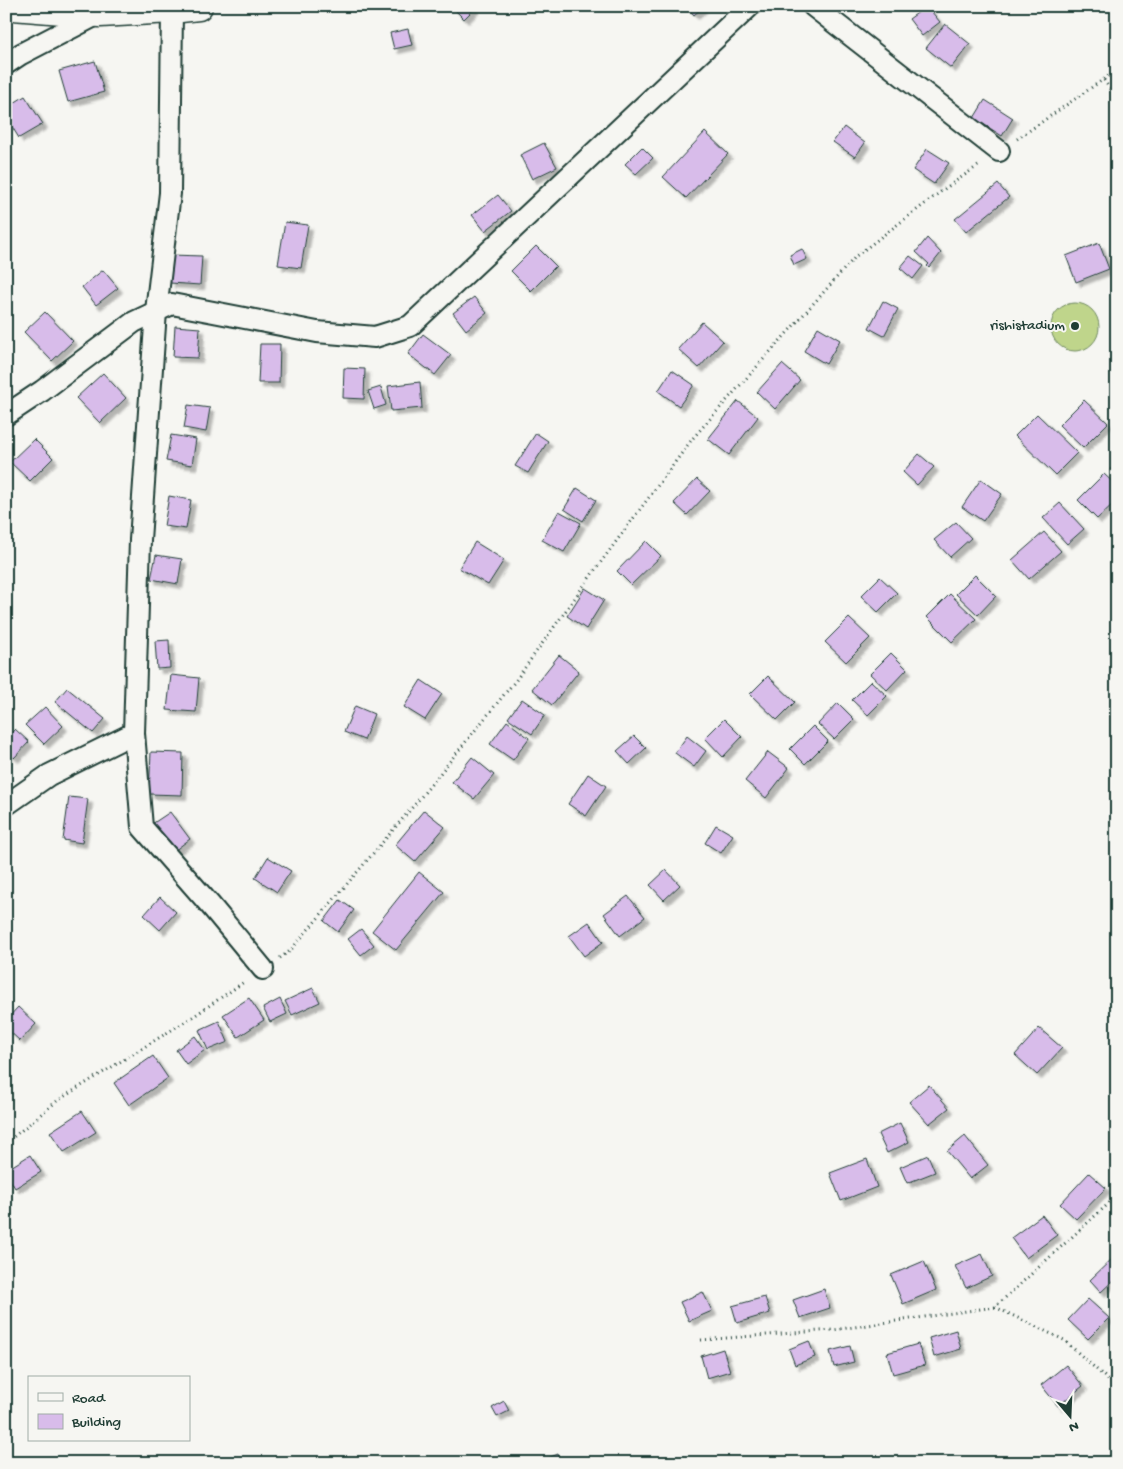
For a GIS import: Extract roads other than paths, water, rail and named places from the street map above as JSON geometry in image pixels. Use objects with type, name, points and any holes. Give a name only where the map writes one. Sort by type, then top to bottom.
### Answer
[{"type":"street","points":[[13,6],[100,13],[172,10],[198,6]]},
{"type":"street","points":[[6,415],[42,391],[134,322],[172,304],[317,332],[375,337],[410,326],[750,6]]},
{"type":"street","points":[[813,6],[999,151]]},
{"type":"street","points":[[172,10],[170,193],[156,311],[140,540],[134,733],[142,827],[263,969]]},
{"type":"street","points":[[6,64],[21,54],[100,13]]},
{"type":"street","points":[[6,805],[49,775],[134,733]]},
{"type":"place","name":"rishistadium","points":[[1075,326]]}]
